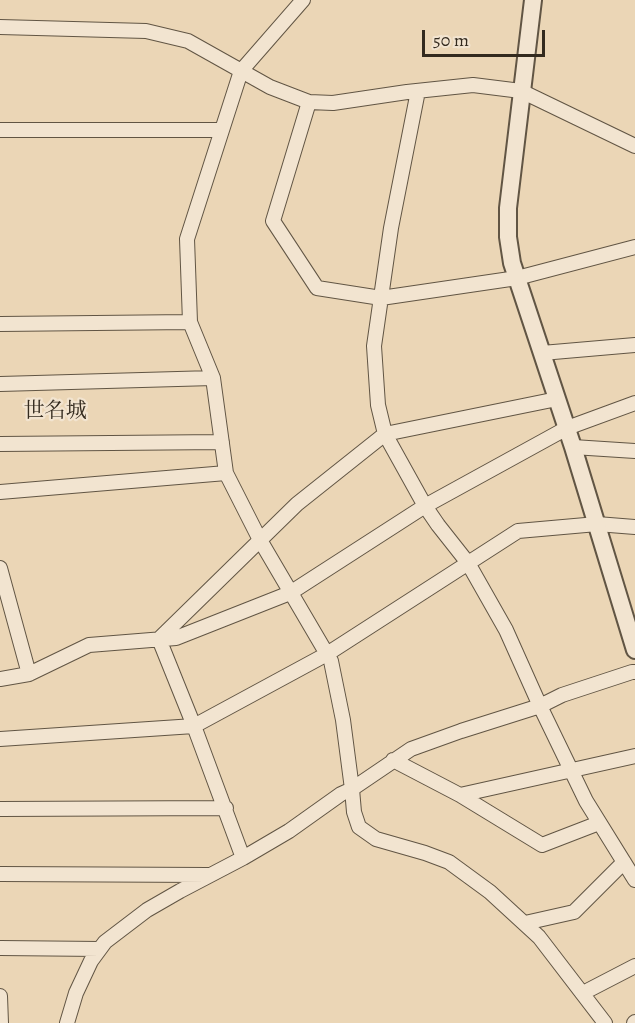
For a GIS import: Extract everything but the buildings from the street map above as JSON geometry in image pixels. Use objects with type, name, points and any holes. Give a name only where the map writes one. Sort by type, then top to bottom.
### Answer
[{"type":"street","points":[[303,0],[241,71],[187,239],[190,322],[213,378],[226,472],[260,540],[331,661],[343,720],[354,812],[359,827],[376,838],[448,862],[490,892],[539,938],[605,1023]]},
{"type":"street","points":[[533,0],[508,208],[508,237],[512,263],[573,447],[635,650]]},
{"type":"street","points":[[0,27],[146,31],[188,41],[270,87],[309,102],[333,103],[473,85],[521,91],[635,146]]},
{"type":"street","points":[[418,91],[391,228],[374,346],[378,405],[385,434],[425,506],[468,563],[506,630],[586,801],[635,880]]},
{"type":"street","points":[[309,102],[273,221],[317,288],[381,298],[517,278],[635,247]]},
{"type":"street","points":[[0,130],[222,130]]},
{"type":"street","points":[[0,324],[190,322]]},
{"type":"street","points":[[542,353],[635,345]]},
{"type":"street","points":[[0,384],[213,378]]},
{"type":"street","points":[[159,639],[297,504],[385,434],[556,399]]},
{"type":"street","points":[[0,679],[29,674],[89,645],[176,638],[290,593],[425,506],[567,429],[635,403]]},
{"type":"street","points":[[0,444],[222,442]]},
{"type":"street","points":[[573,447],[635,451]]},
{"type":"street","points":[[0,492],[226,472]]},
{"type":"street","points":[[0,739],[194,726],[327,654],[518,531],[597,524],[635,527]]},
{"type":"street","points":[[0,568],[7,618],[29,674]]},
{"type":"street","points":[[159,639],[243,858]]},
{"type":"street","points":[[67,1023],[76,993],[91,961],[105,942],[147,910],[289,831],[411,749],[540,706],[562,695],[635,672]]},
{"type":"street","points":[[460,795],[635,756]]},
{"type":"street","points":[[393,760],[460,795],[542,845],[600,823]]},
{"type":"street","points":[[0,808],[225,808]]},
{"type":"street","points":[[525,923],[574,912],[624,862]]},
{"type":"street","points":[[0,874],[211,875]]},
{"type":"street","points":[[0,948],[100,949]]},
{"type":"street","points":[[583,993],[635,966]]},
{"type":"street","points":[[0,996],[1,1023]]},
{"type":"district","name":"世名城","points":[[55,412]]}]
